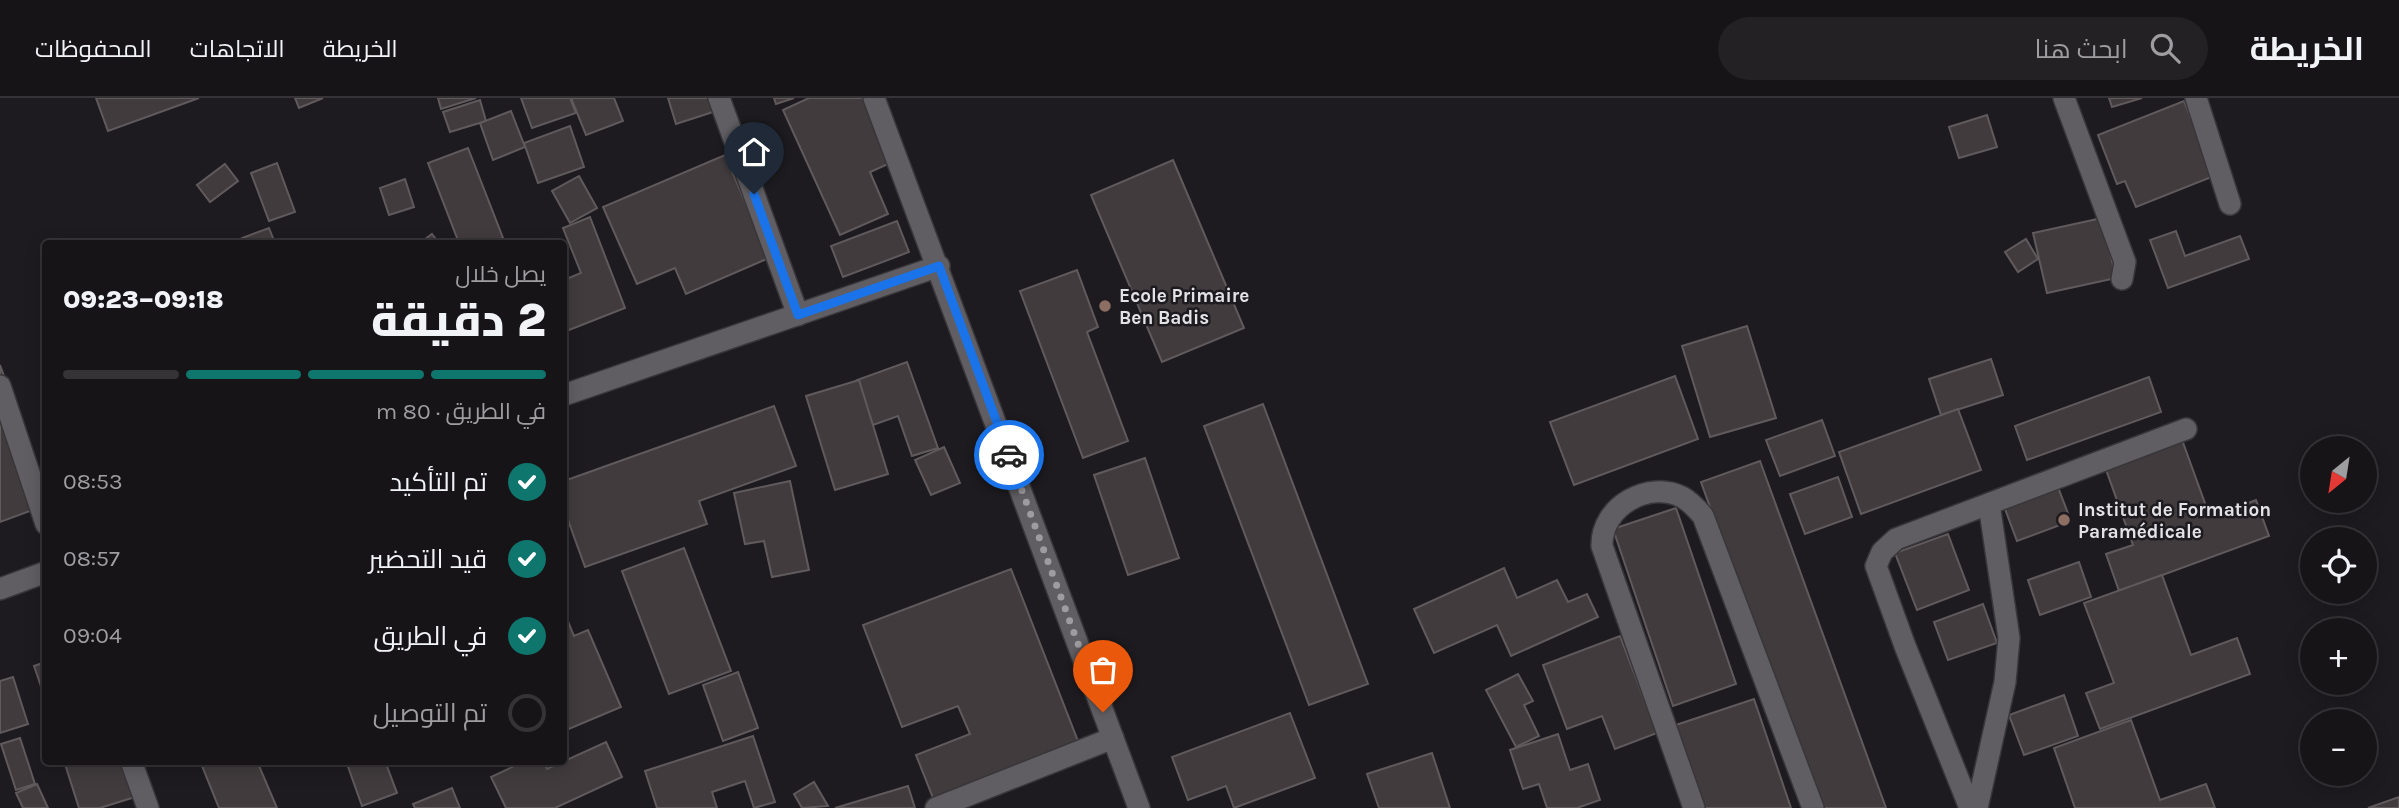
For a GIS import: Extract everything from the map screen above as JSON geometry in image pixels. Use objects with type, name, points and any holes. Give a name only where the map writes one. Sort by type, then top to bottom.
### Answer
[{"type":"street","points":[[719,98],[798,315]]},
{"type":"street","points":[[874,98],[939,266],[1139,808]]},
{"type":"street","points":[[2064,98],[2125,262],[2122,279]]},
{"type":"street","points":[[2196,98],[2230,204]]},
{"type":"street","points":[[567,394],[939,266]]},
{"type":"street","points":[[0,386],[42,512]]},
{"type":"street","points":[[1970,808],[1876,566],[1882,552],[1896,539],[2186,429]]},
{"type":"street","points":[[1694,808],[1602,546],[1604,525],[1617,508],[1656,492],[1683,498],[1703,516],[1814,808]]},
{"type":"street","points":[[1977,808],[2005,682],[2009,638],[1989,504]]},
{"type":"street","points":[[0,589],[42,573]]},
{"type":"street","points":[[936,808],[1113,738]]},
{"type":"street","points":[[132,765],[148,808]]},
{"type":"building","points":[[96,98],[199,98],[108,131]]},
{"type":"building","points":[[295,98],[323,98],[299,108]]},
{"type":"building","points":[[438,98],[476,98],[441,109]]},
{"type":"building","points":[[521,98],[570,98],[576,113],[532,128]]},
{"type":"building","points":[[571,98],[614,98],[623,121],[586,135]]},
{"type":"building","points":[[668,98],[718,98],[722,109],[676,124]]},
{"type":"building","points":[[774,98],[794,98],[776,104]]},
{"type":"building","points":[[809,98],[869,98],[897,160],[870,172],[888,214],[840,235],[783,110]]},
{"type":"building","points":[[2109,98],[2142,98],[2112,107]]},
{"type":"building","points":[[480,100],[486,121],[450,132],[443,112]]},
{"type":"building","points":[[2184,101],[2214,176],[2136,207],[2125,181],[2117,184],[2098,135]]},
{"type":"building","points":[[511,111],[525,147],[493,160],[480,123]]},
{"type":"building","points":[[1987,115],[1997,147],[1959,158],[1949,127]]},
{"type":"building","points":[[570,126],[584,167],[538,183],[524,143]]},
{"type":"building","points":[[468,148],[503,238],[458,240],[428,163]]},
{"type":"building","points":[[725,155],[769,258],[686,294],[675,268],[637,284],[603,207]]},
{"type":"building","points":[[1173,160],[1244,328],[1162,362],[1091,195]]},
{"type":"building","points":[[277,163],[295,212],[269,221],[251,173]]},
{"type":"building","points":[[225,164],[238,181],[210,202],[197,185]]},
{"type":"building","points":[[579,176],[597,208],[570,223],[552,191]]},
{"type":"building","points":[[405,179],[414,207],[389,215],[380,188]]},
{"type":"building","points":[[590,217],[625,308],[567,331],[567,279],[581,273],[563,228]]},
{"type":"building","points":[[2102,218],[2116,278],[2047,293],[2033,233]]},
{"type":"building","points":[[897,221],[909,252],[843,277],[831,246]]},
{"type":"building","points":[[269,228],[274,240],[243,240],[242,238]]},
{"type":"building","points":[[2176,231],[2185,256],[2240,236],[2249,259],[2168,288],[2150,240]]},
{"type":"building","points":[[432,234],[437,240],[424,240]]},
{"type":"building","points":[[2026,239],[2038,259],[2018,272],[2005,252]]},
{"type":"building","points":[[1077,270],[1098,327],[1087,332],[1128,441],[1083,458],[1020,291]]},
{"type":"building","points":[[1747,326],[1776,418],[1710,437],[1682,346]]},
{"type":"building","points":[[1991,359],[2003,395],[1941,415],[1929,379]]},
{"type":"building","points":[[907,362],[938,448],[912,456],[898,416],[873,425],[857,380]]},
{"type":"building","points":[[0,365],[42,480],[42,506],[0,522]]},
{"type":"building","points":[[1675,376],[1698,439],[1574,485],[1550,422]]},
{"type":"building","points":[[2149,377],[2161,412],[2027,460],[2015,426]]},
{"type":"building","points":[[859,380],[888,474],[835,490],[806,396]]},
{"type":"building","points":[[1263,404],[1368,684],[1309,705],[1204,426]]},
{"type":"building","points":[[774,406],[796,466],[699,501],[707,524],[585,567],[567,517],[567,480]]},
{"type":"building","points":[[1958,409],[1981,470],[1861,514],[1839,452]]},
{"type":"building","points":[[1822,420],[1835,456],[1780,476],[1766,440]]},
{"type":"building","points":[[2181,437],[2210,517],[2256,500],[2269,536],[2119,591],[2106,554],[2133,545],[2104,464]]},
{"type":"building","points":[[944,447],[960,483],[931,495],[915,460]]},
{"type":"building","points":[[1145,458],[1179,558],[1128,575],[1094,475]]},
{"type":"building","points":[[1760,461],[1886,808],[1818,808],[1701,482]]},
{"type":"building","points":[[1838,477],[1852,517],[1805,534],[1790,494]]},
{"type":"building","points":[[790,481],[809,570],[772,577],[764,541],[745,544],[734,493]]},
{"type":"building","points":[[2056,482],[2071,521],[2017,541],[2002,501]]},
{"type":"building","points":[[1676,508],[1736,684],[1673,706],[1613,529]]},
{"type":"building","points":[[1948,534],[1969,590],[1917,610],[1895,553]]},
{"type":"building","points":[[684,548],[731,671],[669,694],[622,571]]},
{"type":"building","points":[[2079,562],[2091,597],[2040,615],[2028,580]]},
{"type":"building","points":[[1504,568],[1517,598],[1557,580],[1568,602],[1587,594],[1598,617],[1511,656],[1497,625],[1434,653],[1414,609]]},
{"type":"building","points":[[1011,569],[1083,754],[937,808],[916,755],[970,734],[958,706],[902,727],[863,625]]},
{"type":"building","points":[[2162,575],[2191,655],[2237,638],[2250,674],[2100,729],[2086,693],[2114,683],[2084,603]]},
{"type":"building","points":[[1983,604],[1997,643],[1948,660],[1934,622]]},
{"type":"building","points":[[567,619],[574,636],[588,630],[621,707],[567,730]]},
{"type":"building","points":[[1620,636],[1657,733],[1615,749],[1602,716],[1567,729],[1543,665]]},
{"type":"building","points":[[42,663],[42,689],[34,666]]},
{"type":"building","points":[[738,672],[758,728],[723,741],[703,685]]},
{"type":"building","points":[[1518,674],[1533,701],[1524,705],[1539,736],[1516,747],[1486,690]]},
{"type":"building","points":[[13,677],[28,724],[0,733],[0,681]]},
{"type":"building","points":[[2064,695],[2078,736],[2024,755],[2009,715]]},
{"type":"building","points":[[1754,699],[1791,808],[1701,808],[1673,726]]},
{"type":"building","points":[[1290,713],[1315,778],[1234,808],[1226,786],[1188,800],[1172,757]]},
{"type":"building","points":[[2131,720],[2160,800],[2206,784],[2215,808],[2075,808],[2054,748]]},
{"type":"building","points":[[1558,734],[1570,770],[1588,764],[1600,800],[1577,808],[1547,808],[1539,784],[1523,789],[1510,750]]},
{"type":"building","points":[[753,736],[775,802],[754,808],[745,781],[712,792],[717,808],[657,808],[645,771]]},
{"type":"building","points":[[20,738],[35,784],[16,790],[1,744]]},
{"type":"building","points":[[606,742],[622,777],[555,808],[506,808],[491,777],[516,765],[545,765],[547,769],[556,765],[567,765],[567,760]]},
{"type":"building","points":[[1432,753],[1450,808],[1379,808],[1367,774]]},
{"type":"building","points":[[65,765],[128,765],[138,796],[100,808],[79,808]]},
{"type":"building","points":[[202,765],[259,765],[277,808],[219,808]]},
{"type":"building","points":[[347,765],[386,765],[397,793],[362,806]]},
{"type":"building","points":[[814,782],[828,806],[802,808],[794,794]]},
{"type":"building","points":[[37,784],[48,808],[23,808],[16,793]]},
{"type":"building","points":[[908,786],[915,808],[835,808]]},
{"type":"building","points":[[452,788],[460,808],[415,808],[413,804]]},
{"type":"building","points":[[2399,797],[2399,808],[2368,808]]},
{"type":"way so far","points":[[1009,455],[1103,712]]},
{"type":"place","name":"Ecole Primaire Ben Badis","points":[[1105,306]]},
{"type":"place","name":"Institut de Formation Paramédicale","points":[[2064,520]]},
{"type":"route","points":[[754,194],[798,315],[939,266],[1009,455]]}]
